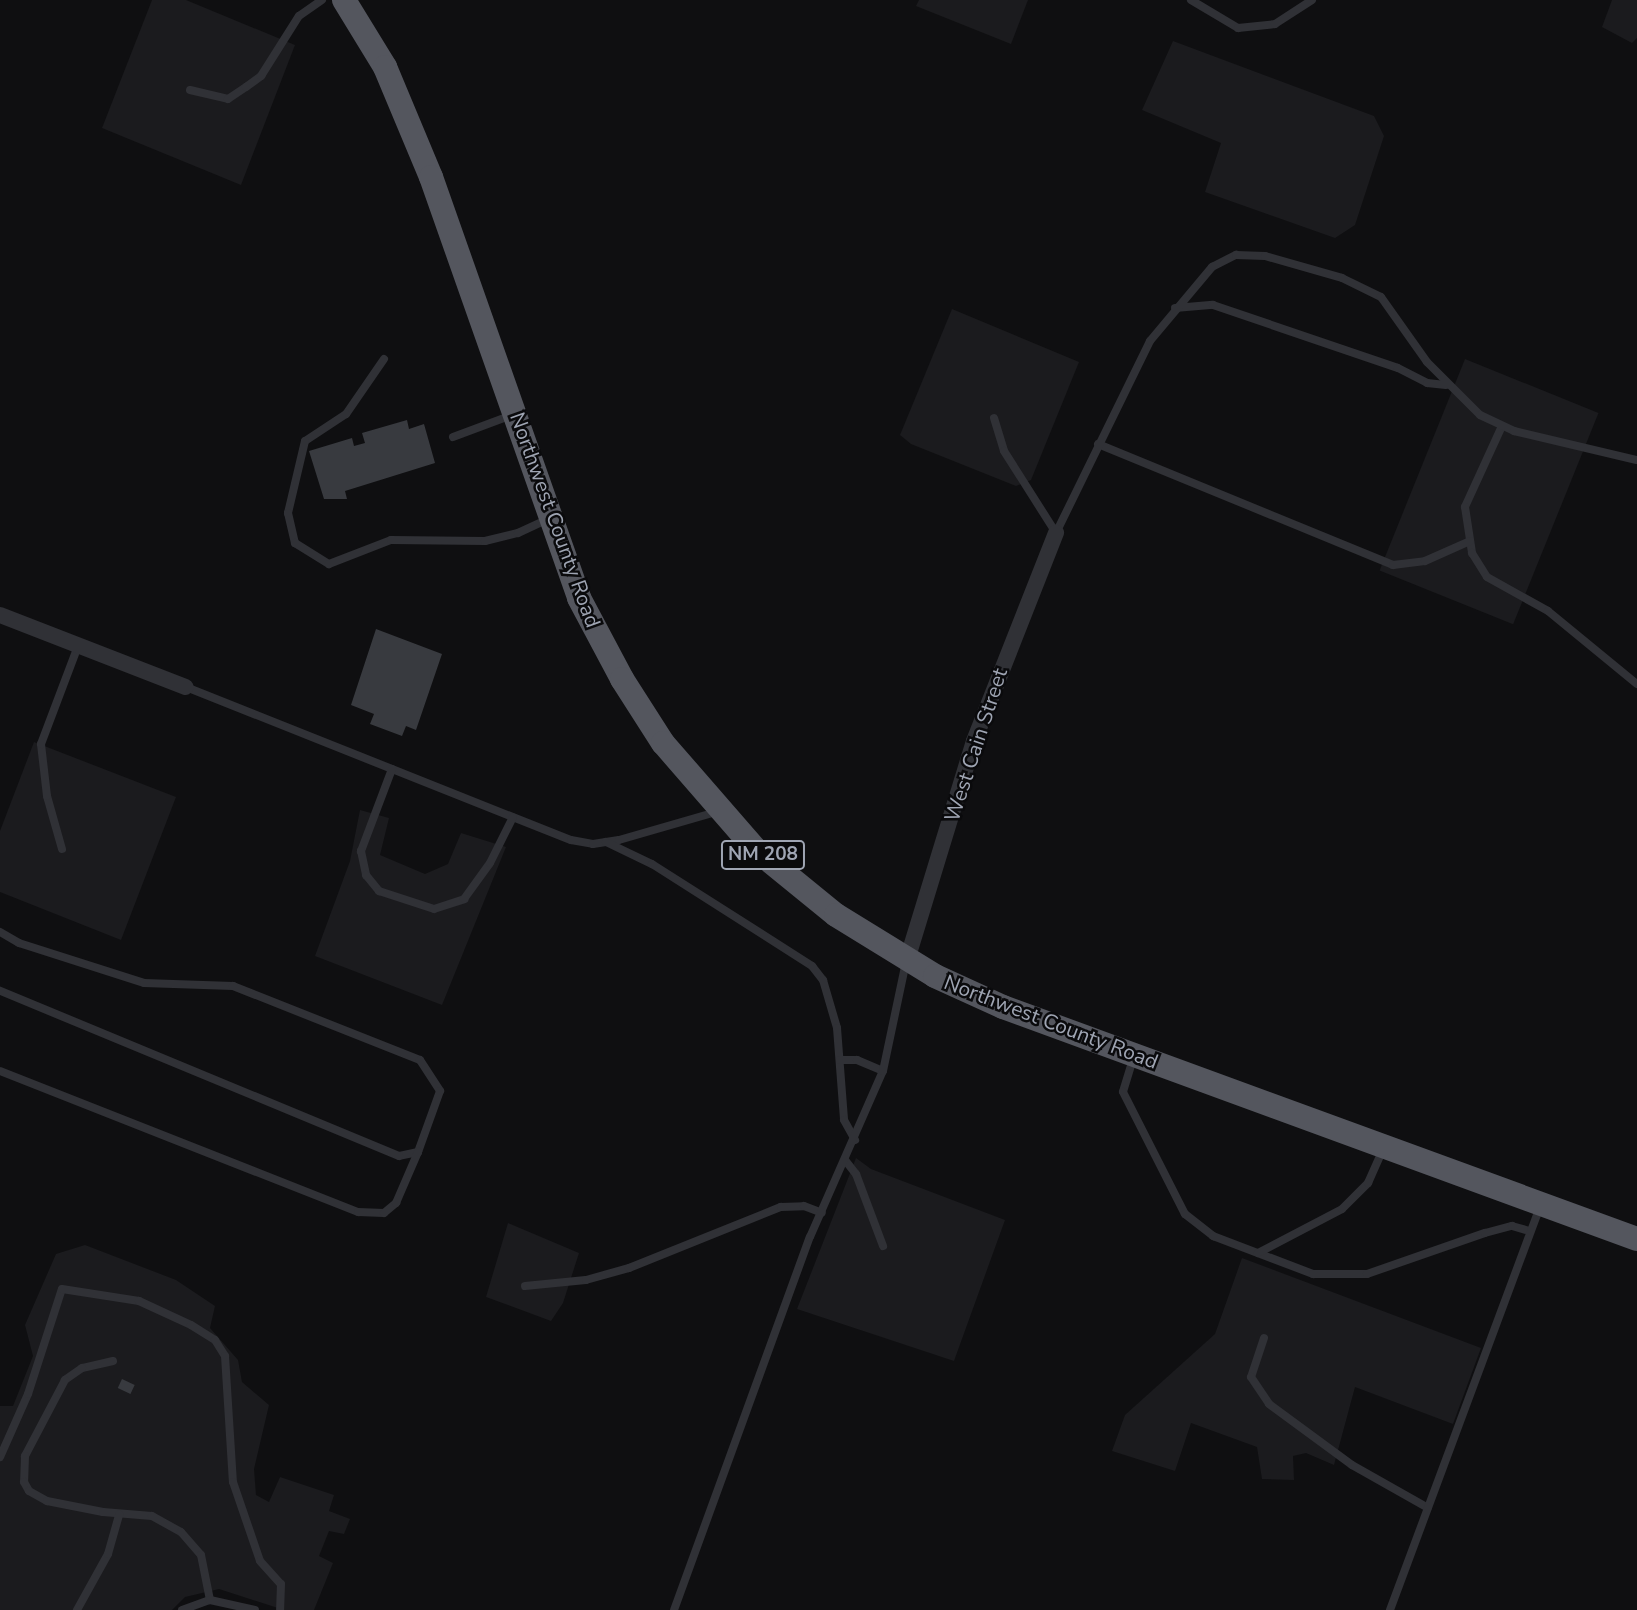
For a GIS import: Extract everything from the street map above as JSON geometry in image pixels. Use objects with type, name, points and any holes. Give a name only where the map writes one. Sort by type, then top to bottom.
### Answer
[{"type":"highway","name":"Northwest County Road","points":[[344,0],[385,67],[408,118],[579,598],[622,679],[663,743],[719,811],[798,886],[906,960],[1003,1007],[1637,1239]]},
{"type":"street","name":"West Cain Street","points":[[906,960],[974,741],[1056,533]]},
{"type":"street","points":[[0,615],[186,687]]},
{"type":"lane","points":[[190,90],[228,99],[246,87],[261,76],[299,16],[322,0]]},
{"type":"lane","points":[[1191,0],[1238,28],[1275,24],[1312,0]]},
{"type":"lane","points":[[1056,533],[1150,341],[1212,267],[1236,255],[1265,256],[1342,278],[1381,297],[1446,385],[1480,415],[1502,426],[1637,460]]},
{"type":"lane","points":[[1175,308],[1213,305],[1398,368],[1427,383],[1446,385]]},
{"type":"lane","points":[[384,359],[346,414],[305,441],[288,513],[295,543],[328,564],[391,540],[485,541],[518,533],[551,518]]},
{"type":"lane","points":[[453,437],[515,414]]},
{"type":"lane","points":[[993,418],[1004,451],[1056,533]]},
{"type":"lane","points":[[1502,426],[1465,507],[1472,553],[1487,577],[1548,611],[1637,684]]},
{"type":"lane","points":[[1098,444],[1393,565],[1425,561],[1470,541]]},
{"type":"lane","points":[[62,849],[47,796],[41,744],[78,646]]},
{"type":"lane","points":[[186,687],[570,840],[606,842],[719,811]]},
{"type":"lane","points":[[392,769],[361,851],[366,875],[379,891],[434,909],[464,899],[490,863],[513,817]]},
{"type":"lane","points":[[606,842],[652,864],[812,966],[823,980],[837,1028],[844,1120],[855,1140]]},
{"type":"lane","points":[[0,932],[19,943],[144,983],[233,986],[420,1060],[439,1091],[418,1152],[396,1203],[384,1213],[358,1212],[0,1071]]},
{"type":"lane","points":[[674,1610],[822,1213],[883,1070],[906,960]]},
{"type":"lane","points":[[0,991],[399,1156],[418,1152]]},
{"type":"lane","points":[[1133,1055],[1123,1092],[1185,1214],[1213,1236],[1313,1274],[1367,1275],[1485,1233],[1512,1226],[1530,1231]]},
{"type":"lane","points":[[840,1060],[857,1060],[883,1070]]},
{"type":"lane","points":[[1258,1253],[1342,1209],[1368,1183],[1384,1147]]},
{"type":"lane","points":[[845,1160],[856,1174],[883,1246]]},
{"type":"lane","points":[[1390,1610],[1540,1204]]},
{"type":"lane","points":[[525,1286],[586,1280],[629,1268],[781,1207],[804,1206],[822,1213]]},
{"type":"lane","points":[[0,1457],[28,1394],[62,1289],[139,1301],[191,1325],[215,1340],[225,1356],[233,1482],[260,1560],[281,1584],[280,1610]]},
{"type":"lane","points":[[1264,1338],[1251,1377],[1269,1404],[1352,1465],[1428,1508]]},
{"type":"lane","points":[[113,1361],[82,1368],[65,1380],[25,1456],[24,1482],[30,1492],[47,1501],[119,1515],[152,1516],[181,1532],[201,1555],[210,1600]]},
{"type":"lane","points":[[77,1610],[108,1554],[119,1515]]},
{"type":"lane","points":[[182,1610],[210,1600],[255,1610]]},
{"type":"shaded area","points":[[152,0],[186,0],[295,45],[241,185],[102,128]]},
{"type":"shaded area","points":[[919,0],[1028,0],[1011,44],[916,6]]},
{"type":"shaded area","points":[[1612,0],[1637,0],[1637,38],[1632,43],[1602,27]]},
{"type":"shaded area","points":[[1173,41],[1374,116],[1384,136],[1355,225],[1335,238],[1205,192],[1221,143],[1142,110]]},
{"type":"shaded area","points":[[952,309],[1079,362],[1031,480],[1016,486],[911,444],[900,435]]},
{"type":"shaded area","points":[[1465,359],[1599,413],[1513,624],[1380,570]]},
{"type":"shaded area","points":[[34,742],[176,797],[121,940],[0,892],[0,831]]},
{"type":"shaded area","points":[[360,810],[389,818],[380,855],[425,874],[448,864],[461,833],[506,847],[442,1005],[315,956],[350,861]]},
{"type":"shaded area","points":[[856,1158],[871,1169],[1005,1220],[954,1361],[797,1309]]},
{"type":"shaded area","points":[[508,1223],[579,1253],[563,1303],[551,1321],[486,1297]]},
{"type":"shaded area","points":[[85,1245],[176,1280],[215,1306],[210,1328],[238,1360],[242,1382],[269,1405],[254,1469],[256,1495],[269,1502],[280,1477],[334,1495],[329,1511],[350,1519],[344,1534],[329,1531],[319,1556],[333,1563],[314,1610],[284,1610],[219,1589],[185,1597],[172,1610],[0,1610],[0,1406],[13,1406],[33,1356],[25,1325],[56,1254]]},
{"type":"shaded area","points":[[1242,1258],[1481,1348],[1453,1424],[1355,1387],[1334,1465],[1306,1453],[1293,1456],[1294,1480],[1262,1479],[1257,1447],[1191,1423],[1175,1471],[1112,1451],[1125,1415],[1215,1334]]},
{"type":"building","points":[[407,420],[409,429],[424,424],[435,463],[345,491],[347,499],[324,499],[309,451],[352,438],[354,446],[365,443],[362,433]]},
{"type":"building","points":[[376,629],[442,654],[416,730],[406,726],[402,736],[370,724],[374,714],[351,705]]},
{"type":"building","points":[[122,1379],[135,1385],[130,1394],[118,1388]]}]
